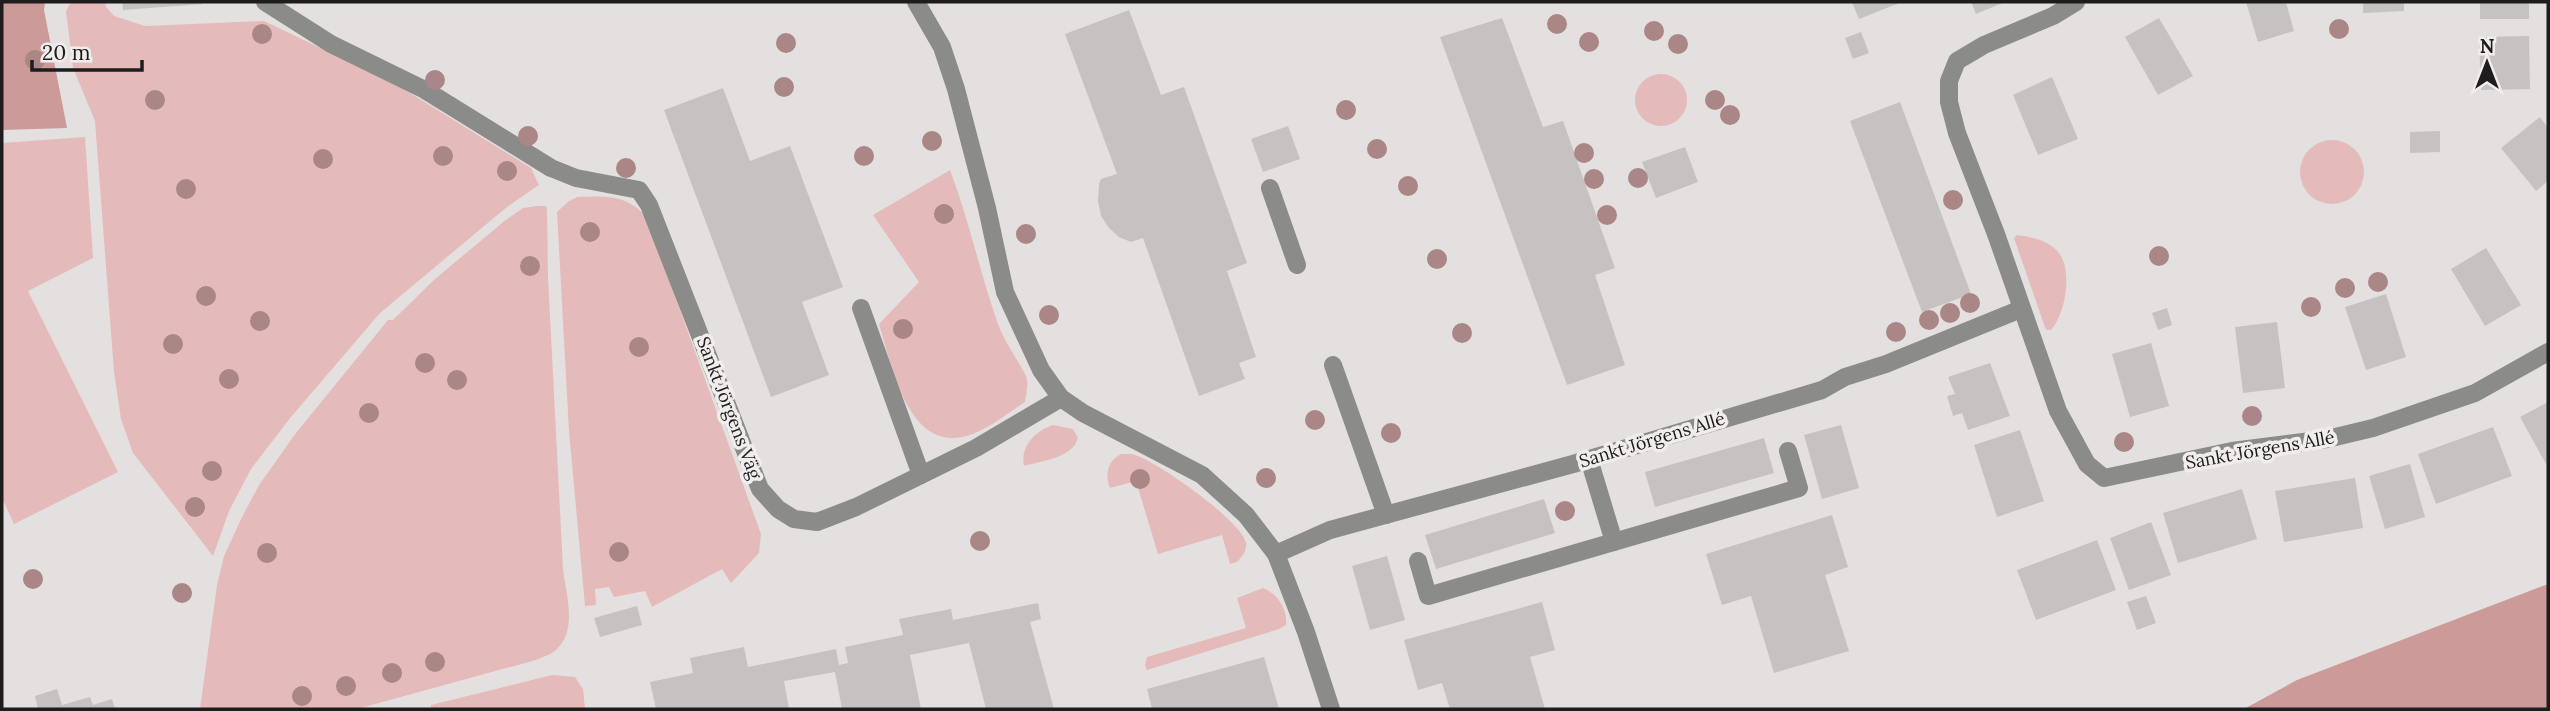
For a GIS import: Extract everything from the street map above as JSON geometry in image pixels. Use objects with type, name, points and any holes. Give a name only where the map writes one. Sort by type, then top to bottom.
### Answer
[{"type":"street","name":"Sankt Jörgens Väg","points":[[265,2],[331,44],[425,90],[551,168],[576,178],[639,190],[649,205],[761,489],[778,509],[794,519],[817,522],[856,507],[976,448],[1061,398]]},
{"type":"street","points":[[916,2],[942,47],[956,89],[987,208],[1004,292],[1041,370],[1061,398],[1083,413],[1202,475],[1246,515],[1276,554],[1310,643],[1331,709]]},
{"type":"street","name":"Sankt Jörgens Allé","points":[[2076,2],[2053,16],[1984,45],[1957,61],[1948,81],[1948,102],[2058,411],[2087,464],[2104,478],[2232,451],[2326,439],[2373,428],[2475,393],[2548,352]]},
{"type":"street","points":[[1270,188],[1297,265]]},
{"type":"street","points":[[861,308],[921,475]]},
{"type":"street","name":"Sankt Jörgens Allé","points":[[1276,554],[1330,530],[1589,459],[1822,390],[1845,377],[1886,364],[2021,309]]},
{"type":"street","points":[[1333,365],[1386,515]]},
{"type":"street","points":[[1418,561],[1428,596],[1799,488],[1788,451]]},
{"type":"street","points":[[1589,459],[1614,542]]},
{"type":"shaded area","points":[[2,2],[45,2],[44,10],[67,128],[2,130]]},
{"type":"shaded area","points":[[71,2],[105,2],[114,16],[145,26],[264,21],[394,83],[531,168],[539,185],[507,207],[380,313],[291,417],[251,469],[229,511],[213,556],[133,453],[121,419],[114,372],[95,121],[73,68],[66,11]]},
{"type":"shaded area","points":[[1661,74],[1671,76],[1679,82],[1685,90],[1685,110],[1679,118],[1671,124],[1661,126],[1651,124],[1643,118],[1637,110],[1635,100],[1637,90],[1643,82],[1651,76]]},
{"type":"shaded area","points":[[85,137],[93,258],[28,291],[118,472],[14,524],[2,498],[2,143]]},
{"type":"shaded area","points":[[2332,140],[2344,142],[2355,149],[2362,160],[2362,184],[2355,195],[2344,202],[2332,204],[2320,202],[2309,195],[2302,184],[2300,172],[2302,160],[2309,149],[2320,142]]},
{"type":"shaded area","points":[[950,170],[998,324],[1027,382],[1025,402],[981,430],[953,438],[936,435],[923,426],[911,412],[895,376],[879,324],[919,282],[873,215]]},
{"type":"shaded area","points":[[577,197],[623,200],[646,216],[761,534],[759,553],[731,583],[722,569],[652,607],[645,591],[614,597],[609,587],[595,589],[596,605],[585,606],[569,431],[557,212]]},
{"type":"shaded area","points":[[546,206],[547,210],[563,569],[569,612],[567,633],[563,642],[554,652],[536,660],[357,709],[200,709],[217,585],[224,556],[259,485],[296,433],[388,320],[393,320],[435,279],[507,219],[523,208]]},
{"type":"shaded area","points":[[2017,235],[2037,239],[2050,245],[2061,255],[2066,289],[2061,313],[2051,330],[2046,330],[2014,238]]},
{"type":"shaded area","points":[[1053,425],[1073,429],[1078,438],[1075,445],[1056,458],[1024,466],[1024,452],[1030,440]]},
{"type":"shaded area","points":[[1121,454],[1143,458],[1214,506],[1241,533],[1246,543],[1245,551],[1239,560],[1230,564],[1222,535],[1158,554],[1136,481],[1110,488],[1108,469],[1113,460]]},
{"type":"shaded area","points":[[2548,584],[2548,709],[2244,709],[2297,680]]},
{"type":"shaded area","points":[[1263,588],[1281,603],[1286,625],[1147,670],[1147,657],[1246,628],[1237,598]]},
{"type":"shaded area","points":[[552,675],[575,677],[583,689],[585,709],[431,709],[431,705]]},
{"type":"building","points":[[122,2],[203,2],[203,4],[123,10]]},
{"type":"building","points":[[1852,2],[1902,2],[1859,19]]},
{"type":"building","points":[[1971,2],[2005,2],[1976,14]]},
{"type":"building","points":[[2246,2],[2286,2],[2294,31],[2258,42]]},
{"type":"building","points":[[2363,2],[2404,2],[2404,11],[2363,13]]},
{"type":"building","points":[[2480,2],[2529,2],[2529,19],[2480,19]]},
{"type":"building","points":[[1129,10],[1161,95],[1184,87],[1247,263],[1227,271],[1256,357],[1239,363],[1245,379],[1199,396],[1143,238],[1131,242],[1119,237],[1101,216],[1099,184],[1101,179],[1117,174],[1065,34]]},
{"type":"building","points":[[1502,18],[1543,127],[1563,121],[1615,268],[1595,275],[1625,365],[1567,385],[1440,37]]},
{"type":"building","points":[[2159,18],[2193,76],[2158,95],[2125,37]]},
{"type":"building","points":[[1861,32],[1869,53],[1853,59],[1845,38]]},
{"type":"building","points":[[2529,36],[2530,89],[2481,90],[2479,37]]},
{"type":"building","points":[[2052,77],[2078,139],[2038,155],[2013,95]]},
{"type":"building","points":[[723,88],[750,161],[790,146],[843,287],[802,302],[829,375],[771,397],[664,110]]},
{"type":"building","points":[[1900,102],[1971,294],[1922,312],[1850,121]]},
{"type":"building","points":[[2540,117],[2548,128],[2548,181],[2536,191],[2501,148]]},
{"type":"building","points":[[1288,126],[1300,159],[1263,172],[1251,139]]},
{"type":"building","points":[[2440,131],[2440,152],[2410,153],[2410,132]]},
{"type":"building","points":[[1685,147],[1698,182],[1656,198],[1642,162]]},
{"type":"building","points":[[2486,248],[2521,305],[2485,326],[2451,269]]},
{"type":"building","points":[[2386,294],[2406,357],[2366,370],[2345,307]]},
{"type":"building","points":[[2167,308],[2172,325],[2158,330],[2152,313]]},
{"type":"building","points":[[2277,322],[2285,388],[2243,393],[2235,327]]},
{"type":"building","points":[[2151,343],[2169,406],[2130,417],[2112,354]]},
{"type":"building","points":[[1990,363],[2010,416],[1968,430],[1962,413],[1953,416],[1947,396],[1955,394],[1948,377]]},
{"type":"building","points":[[2548,402],[2548,463],[2546,464],[2520,417]]},
{"type":"building","points":[[1841,425],[1859,488],[1822,499],[1804,435]]},
{"type":"building","points":[[2493,427],[2512,476],[2436,504],[2418,454]]},
{"type":"building","points":[[2020,430],[2044,501],[1997,517],[1974,445]]},
{"type":"building","points":[[1764,438],[1774,473],[1655,507],[1645,472]]},
{"type":"building","points":[[2410,464],[2425,517],[2385,529],[2369,476]]},
{"type":"building","points":[[2355,478],[2363,528],[2284,542],[2275,491]]},
{"type":"building","points":[[2242,489],[2257,539],[2178,563],[2163,513]]},
{"type":"building","points":[[1544,499],[1555,533],[1436,569],[1425,535]]},
{"type":"building","points":[[1832,515],[1848,567],[1825,575],[1849,651],[1774,673],[1751,596],[1722,605],[1706,554]]},
{"type":"building","points":[[2151,522],[2171,575],[2129,590],[2110,538]]},
{"type":"building","points":[[2097,540],[2116,590],[2036,620],[2017,570]]},
{"type":"building","points":[[1387,556],[1405,620],[1370,630],[1352,566]]},
{"type":"building","points":[[2146,596],[2156,623],[2137,630],[2127,602]]},
{"type":"building","points":[[1542,602],[1555,650],[1530,657],[1545,709],[1450,709],[1442,683],[1418,690],[1404,640]]},
{"type":"building","points":[[1038,603],[1041,619],[1030,622],[1054,709],[986,709],[969,643],[910,655],[921,709],[842,709],[835,672],[784,681],[789,709],[656,709],[650,682],[693,673],[690,658],[744,647],[748,667],[836,649],[839,665],[848,663],[845,647],[903,635],[899,619],[951,609],[953,620]]},
{"type":"building","points":[[637,606],[642,625],[600,637],[594,618]]},
{"type":"building","points":[[1264,657],[1279,709],[1152,709],[1147,689]]},
{"type":"building","points":[[57,689],[62,705],[90,697],[93,705],[112,699],[115,709],[38,709],[35,696]]}]
